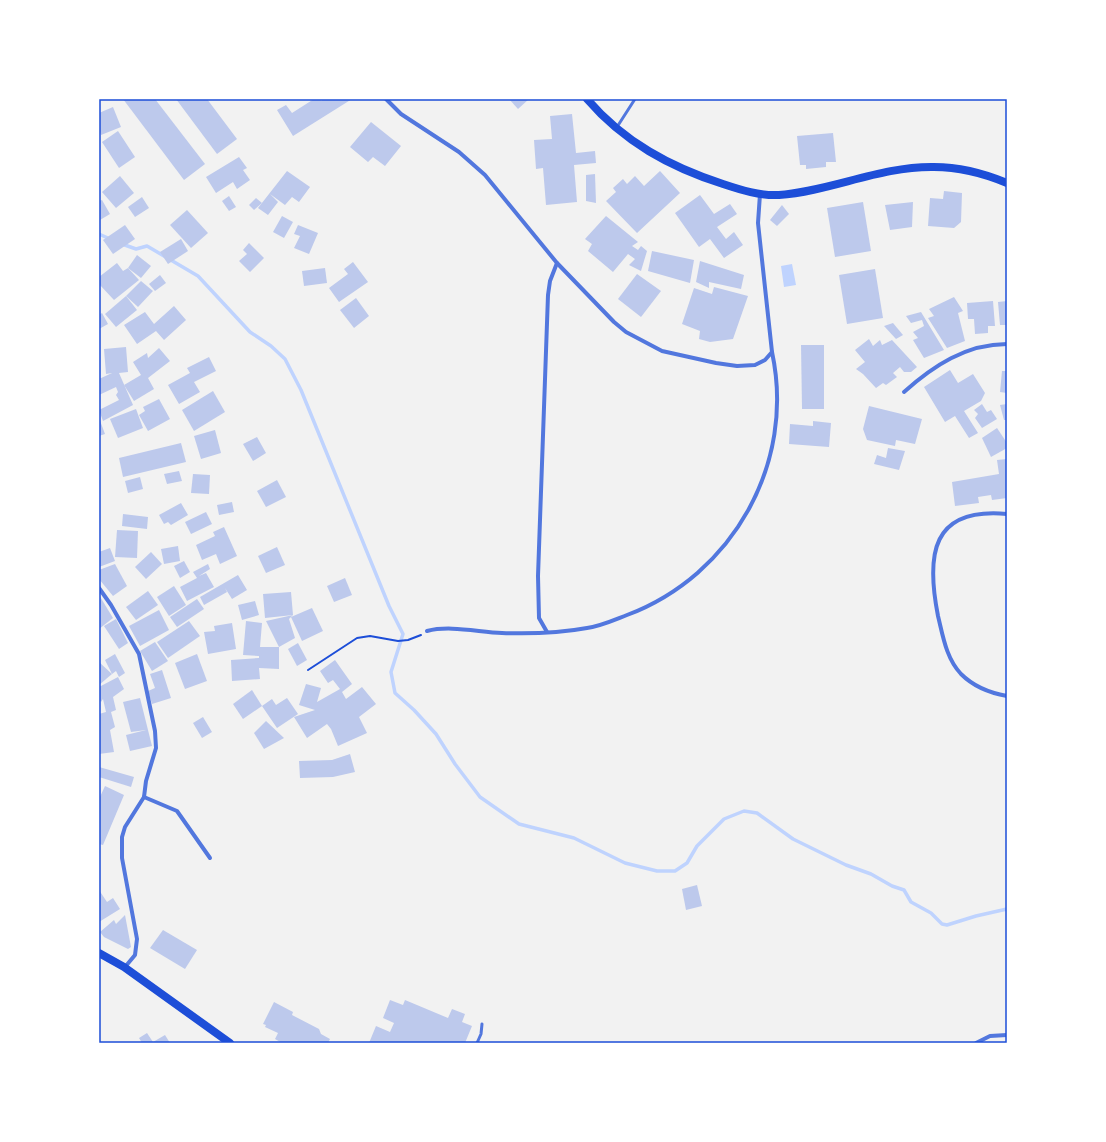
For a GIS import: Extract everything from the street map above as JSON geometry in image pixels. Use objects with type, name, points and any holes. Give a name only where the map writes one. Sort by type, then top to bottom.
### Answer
[{"type":"main road","points":[[587,99],[616,129],[638,146],[670,164],[709,179],[760,194],[779,195],[799,192],[910,169],[933,167],[971,170],[1007,183]]},
{"type":"main road","points":[[99,953],[124,967],[230,1043]]},
{"type":"street","points":[[386,99],[401,114],[459,152],[485,175],[557,263],[614,322],[626,332],[662,351],[688,358],[737,366],[755,365],[765,360],[772,352]]},
{"type":"street","points":[[427,631],[441,629],[503,633],[547,632],[588,628],[647,606],[688,581],[710,562],[726,545],[739,527],[754,500],[768,458],[777,408],[776,378],[758,223],[760,194]]},
{"type":"street","points":[[547,632],[539,618],[538,576],[548,295],[550,281],[557,263]]},
{"type":"street","points":[[904,392],[941,362],[974,349],[1007,344]]},
{"type":"street","points":[[1007,514],[981,513],[959,519],[950,526],[938,543],[933,560],[932,571],[942,633],[949,657],[962,674],[972,682],[992,693],[1007,696]]},
{"type":"street","points":[[99,588],[115,611],[138,654],[155,731],[156,748],[146,781],[144,797],[125,827],[122,837],[122,858],[136,939],[135,955],[124,967]]},
{"type":"street","points":[[144,797],[176,811],[210,858]]},
{"type":"street","points":[[976,1043],[990,1036],[1007,1035]]},
{"type":"lane","points":[[616,129],[635,99]]},
{"type":"lane","points":[[477,1043],[481,1034],[482,1024]]},
{"type":"path","points":[[308,670],[357,638],[370,636],[382,639],[408,640],[422,634]]},
{"type":"water","points":[[792,264],[796,285],[784,287],[781,266]]},
{"type":"building","points":[[123,99],[155,99],[205,164],[184,180]]},
{"type":"building","points":[[176,99],[207,99],[237,139],[217,154]]},
{"type":"building","points":[[314,99],[320,99],[321,101],[323,99],[352,99],[293,136],[277,110],[286,105],[292,113]]},
{"type":"building","points":[[509,99],[529,99],[518,109]]},
{"type":"building","points":[[113,107],[121,127],[101,135],[99,129],[99,113]]},
{"type":"building","points":[[572,114],[576,153],[595,151],[596,163],[574,165],[577,202],[546,205],[543,168],[536,169],[534,140],[552,139],[550,116]]},
{"type":"building","points":[[371,122],[401,146],[385,166],[373,157],[368,162],[350,147]]},
{"type":"building","points":[[118,131],[135,157],[119,168],[102,142]]},
{"type":"building","points":[[833,133],[836,162],[826,162],[826,167],[806,169],[806,165],[800,165],[797,136]]},
{"type":"building","points":[[239,157],[247,168],[243,170],[250,180],[237,189],[233,182],[216,193],[206,177]]},
{"type":"building","points":[[287,171],[310,187],[299,202],[292,197],[285,205],[270,194],[278,202],[268,215],[258,208]]},
{"type":"building","points":[[660,171],[680,193],[637,233],[606,201],[616,192],[613,188],[623,179],[627,184],[635,176],[644,186]]},
{"type":"building","points":[[595,174],[596,203],[586,201],[586,175]]},
{"type":"building","points":[[120,176],[134,193],[116,208],[102,192]]},
{"type":"building","points":[[944,191],[962,193],[961,222],[954,228],[928,226],[930,198],[943,199]]},
{"type":"building","points":[[700,195],[714,214],[730,204],[737,214],[717,227],[726,239],[734,232],[743,245],[724,258],[710,239],[699,247],[675,213]]},
{"type":"building","points":[[229,196],[236,207],[229,211],[222,201]]},
{"type":"building","points":[[142,197],[149,208],[135,217],[128,207]]},
{"type":"building","points":[[256,198],[262,203],[254,210],[249,205]]},
{"type":"building","points":[[102,200],[110,214],[100,220],[99,201]]},
{"type":"building","points":[[863,202],[871,251],[835,257],[827,208]]},
{"type":"building","points":[[913,202],[912,227],[890,230],[885,205]]},
{"type":"building","points":[[782,205],[789,214],[777,226],[770,220]]},
{"type":"building","points":[[187,210],[208,233],[191,248],[170,225]]},
{"type":"building","points":[[282,216],[293,222],[284,238],[273,232]]},
{"type":"building","points":[[606,216],[638,242],[632,246],[638,250],[641,246],[647,251],[641,271],[629,265],[635,259],[628,254],[613,272],[588,251],[592,244],[585,239]]},
{"type":"building","points":[[125,225],[135,239],[113,254],[103,240]]},
{"type":"building","points":[[298,225],[318,233],[309,254],[294,248],[300,236],[294,234]]},
{"type":"building","points":[[181,239],[188,251],[168,264],[160,252]]},
{"type":"building","points":[[249,243],[264,258],[250,272],[239,261],[247,254],[243,250]]},
{"type":"building","points":[[652,251],[694,260],[690,283],[648,271]]},
{"type":"building","points":[[137,255],[151,266],[141,278],[128,268]]},
{"type":"building","points":[[700,261],[744,275],[741,289],[709,282],[709,288],[696,282]]},
{"type":"building","points":[[353,262],[368,282],[339,302],[329,288],[348,274],[344,269]]},
{"type":"building","points":[[117,263],[123,271],[128,268],[139,280],[114,300],[99,284],[99,277]]},
{"type":"building","points":[[325,268],[327,283],[304,286],[302,271]]},
{"type":"building","points":[[875,269],[883,318],[847,324],[839,275]]},
{"type":"building","points":[[637,274],[661,291],[641,317],[618,299]]},
{"type":"building","points":[[160,275],[166,283],[155,291],[149,284]]},
{"type":"building","points":[[141,281],[153,291],[138,307],[126,296]]},
{"type":"building","points":[[714,287],[748,296],[733,339],[710,342],[699,339],[700,331],[682,324],[694,288],[712,294]]},
{"type":"building","points":[[126,296],[137,310],[116,327],[105,314]]},
{"type":"building","points":[[954,297],[963,311],[958,313],[965,341],[947,348],[928,318],[934,316],[929,309]]},
{"type":"building","points":[[356,298],[369,316],[354,328],[340,310]]},
{"type":"building","points":[[993,301],[995,326],[988,326],[988,333],[975,334],[974,319],[968,319],[967,303]]},
{"type":"building","points":[[1007,301],[1007,325],[1000,325],[998,302]]},
{"type":"building","points":[[174,306],[186,320],[164,340],[156,331],[137,344],[124,325],[145,312],[154,324]]},
{"type":"building","points":[[921,312],[944,350],[924,358],[913,340],[918,338],[913,332],[924,326],[922,320],[911,323],[906,316]]},
{"type":"building","points":[[102,313],[108,324],[99,329],[99,315]]},
{"type":"building","points":[[893,323],[903,335],[896,339],[884,326]]},
{"type":"building","points":[[869,339],[873,346],[880,340],[882,345],[892,340],[917,367],[911,372],[904,372],[900,367],[893,373],[897,377],[886,385],[883,383],[876,388],[856,369],[865,362],[855,350]]},
{"type":"building","points":[[801,345],[824,345],[824,409],[802,409]]},
{"type":"building","points":[[126,347],[128,372],[119,373],[133,405],[103,421],[99,410],[119,400],[116,395],[118,392],[116,387],[99,395],[99,379],[112,373],[106,374],[104,349]]},
{"type":"building","points":[[159,348],[170,361],[148,378],[154,389],[134,401],[124,385],[141,375],[133,362],[147,353],[148,358]]},
{"type":"building","points":[[209,357],[216,371],[194,382],[200,392],[179,404],[168,385],[190,373],[187,368]]},
{"type":"building","points":[[950,370],[958,383],[973,374],[985,393],[981,401],[964,411],[978,433],[969,438],[955,416],[945,422],[924,387]]},
{"type":"building","points":[[1002,371],[1007,371],[1007,393],[1000,392]]},
{"type":"building","points":[[213,391],[225,412],[194,431],[182,410]]},
{"type":"building","points":[[159,399],[170,419],[148,431],[139,415],[145,411],[143,407]]},
{"type":"building","points":[[982,404],[987,412],[991,410],[997,419],[982,428],[975,418],[978,414],[974,410]]},
{"type":"building","points":[[1007,404],[1007,420],[1004,420],[1000,405]]},
{"type":"building","points":[[869,406],[922,419],[915,444],[896,440],[895,446],[867,440],[863,429]]},
{"type":"building","points":[[136,409],[143,428],[118,438],[110,419]]},
{"type":"building","points":[[99,418],[105,434],[99,436]]},
{"type":"building","points":[[813,421],[831,423],[829,447],[789,444],[790,424],[813,426]]},
{"type":"building","points":[[997,428],[1007,443],[1007,448],[991,457],[982,438]]},
{"type":"building","points":[[215,430],[221,453],[201,459],[194,436]]},
{"type":"building","points":[[257,437],[266,453],[253,461],[243,444]]},
{"type":"building","points":[[181,443],[186,462],[123,477],[119,458]]},
{"type":"building","points":[[888,448],[905,451],[899,470],[874,464],[877,455],[886,458]]},
{"type":"building","points":[[1007,459],[1007,498],[992,500],[991,495],[978,497],[979,503],[955,506],[952,482],[999,474],[997,460]]},
{"type":"building","points":[[179,471],[182,481],[167,484],[164,474]]},
{"type":"building","points":[[193,474],[210,475],[209,494],[191,493]]},
{"type":"building","points":[[140,477],[143,489],[128,493],[125,481]]},
{"type":"building","points":[[277,480],[286,497],[266,507],[257,491]]},
{"type":"building","points":[[232,502],[234,512],[219,515],[217,505]]},
{"type":"building","points":[[181,503],[188,515],[171,525],[168,522],[164,524],[159,515]]},
{"type":"building","points":[[206,512],[212,524],[191,534],[185,522]]},
{"type":"building","points":[[123,514],[148,517],[147,529],[122,526]]},
{"type":"building","points":[[224,527],[237,556],[220,564],[216,554],[202,560],[196,545],[215,536],[213,532]]},
{"type":"building","points":[[117,530],[138,531],[137,558],[115,557]]},
{"type":"building","points":[[178,546],[180,561],[164,564],[161,549]]},
{"type":"building","points":[[277,547],[285,565],[266,573],[258,556]]},
{"type":"building","points":[[110,548],[115,561],[99,567],[99,552]]},
{"type":"building","points":[[151,552],[162,564],[146,579],[135,567]]},
{"type":"building","points":[[184,561],[190,572],[180,578],[174,566]]},
{"type":"building","points":[[115,564],[127,586],[113,596],[99,579],[99,570]]},
{"type":"building","points":[[208,564],[210,569],[199,576],[206,573],[214,587],[187,601],[180,587],[197,578],[193,572]]},
{"type":"building","points":[[238,575],[247,590],[232,599],[225,588],[227,592],[204,605],[200,597]]},
{"type":"building","points":[[345,578],[352,595],[334,602],[327,586]]},
{"type":"building","points":[[174,586],[186,605],[169,616],[157,597]]},
{"type":"building","points":[[148,591],[158,605],[136,620],[126,607]]},
{"type":"building","points":[[291,592],[293,615],[265,618],[263,594]]},
{"type":"building","points":[[99,595],[113,618],[99,629]]},
{"type":"building","points":[[197,599],[204,609],[177,627],[170,617]]},
{"type":"building","points":[[255,601],[259,615],[242,620],[238,605]]},
{"type":"building","points":[[312,608],[323,631],[302,641],[291,617]]},
{"type":"building","points":[[159,610],[169,630],[140,646],[129,626]]},
{"type":"building","points":[[293,615],[289,619],[295,638],[279,647],[266,621]]},
{"type":"building","points":[[116,619],[128,643],[119,649],[104,626]]},
{"type":"building","points":[[189,621],[200,636],[168,658],[157,642]]},
{"type":"building","points":[[246,621],[262,623],[260,647],[279,647],[279,669],[259,668],[260,679],[232,681],[231,660],[259,658],[259,656],[243,655]]},
{"type":"building","points":[[232,623],[236,649],[208,654],[204,632],[215,631],[214,626]]},
{"type":"building","points":[[155,642],[168,661],[152,671],[140,651]]},
{"type":"building","points":[[298,643],[307,660],[297,666],[288,649]]},
{"type":"building","points":[[115,654],[125,673],[119,677],[116,671],[112,674],[105,660]]},
{"type":"building","points":[[197,654],[207,681],[185,689],[175,663]]},
{"type":"building","points":[[335,660],[352,684],[342,692],[346,699],[362,687],[376,704],[359,717],[367,733],[338,746],[331,729],[327,724],[307,738],[294,717],[315,710],[299,705],[306,684],[321,688],[317,702],[340,689],[333,680],[328,683],[320,671]]},
{"type":"building","points":[[99,662],[112,674],[99,685]]},
{"type":"building","points":[[162,670],[171,698],[152,704],[148,691],[155,688],[150,674]]},
{"type":"building","points":[[118,677],[124,689],[113,697],[116,710],[111,712],[115,727],[110,730],[114,752],[99,754],[99,714],[106,712],[103,699],[101,702],[99,699],[99,687]]},
{"type":"building","points":[[252,690],[262,706],[243,719],[233,704]]},
{"type":"building","points":[[140,698],[152,746],[130,751],[126,735],[146,730],[131,732],[123,702]]},
{"type":"building","points":[[287,698],[298,714],[277,728],[262,706],[272,699],[276,705]]},
{"type":"building","points":[[203,717],[212,732],[202,738],[193,723]]},
{"type":"building","points":[[266,721],[284,738],[264,749],[254,733]]},
{"type":"building","points":[[350,754],[355,772],[333,777],[300,778],[299,761],[332,760]]},
{"type":"building","points":[[99,767],[134,777],[131,787],[99,777]]},
{"type":"building","points":[[105,786],[124,795],[103,845],[99,844],[99,799]]},
{"type":"building","points":[[697,885],[702,906],[686,910],[682,889]]},
{"type":"building","points":[[99,890],[107,902],[113,898],[120,909],[99,922]]},
{"type":"building","points":[[125,915],[131,947],[128,949],[104,937],[100,932],[114,920],[116,924]]},
{"type":"building","points":[[163,930],[197,950],[185,969],[150,948]]},
{"type":"building","points":[[390,1000],[403,1005],[405,1000],[448,1018],[452,1009],[465,1014],[462,1022],[472,1026],[465,1043],[369,1043],[376,1026],[390,1032],[394,1023],[383,1018]]},
{"type":"building","points":[[274,1002],[293,1012],[292,1015],[319,1029],[321,1034],[330,1039],[328,1043],[282,1043],[275,1039],[278,1033],[265,1027],[266,1025],[263,1024]]},
{"type":"building","points":[[147,1033],[153,1042],[165,1035],[170,1043],[142,1043],[139,1038]]},
{"type":"waterway","points":[[99,234],[110,239]]},
{"type":"waterway","points":[[122,244],[136,249],[147,246],[198,276],[250,332],[271,346],[285,359],[301,390],[389,606],[403,634],[391,672],[395,693],[414,710],[436,734],[455,764],[480,797],[519,824],[574,838],[625,863],[657,871],[675,871],[687,863],[697,846],[724,819],[744,811],[757,813],[793,839],[846,865],[871,874],[892,886],[904,890],[911,902],[931,913],[942,924],[947,925],[976,916],[1007,909]]}]
